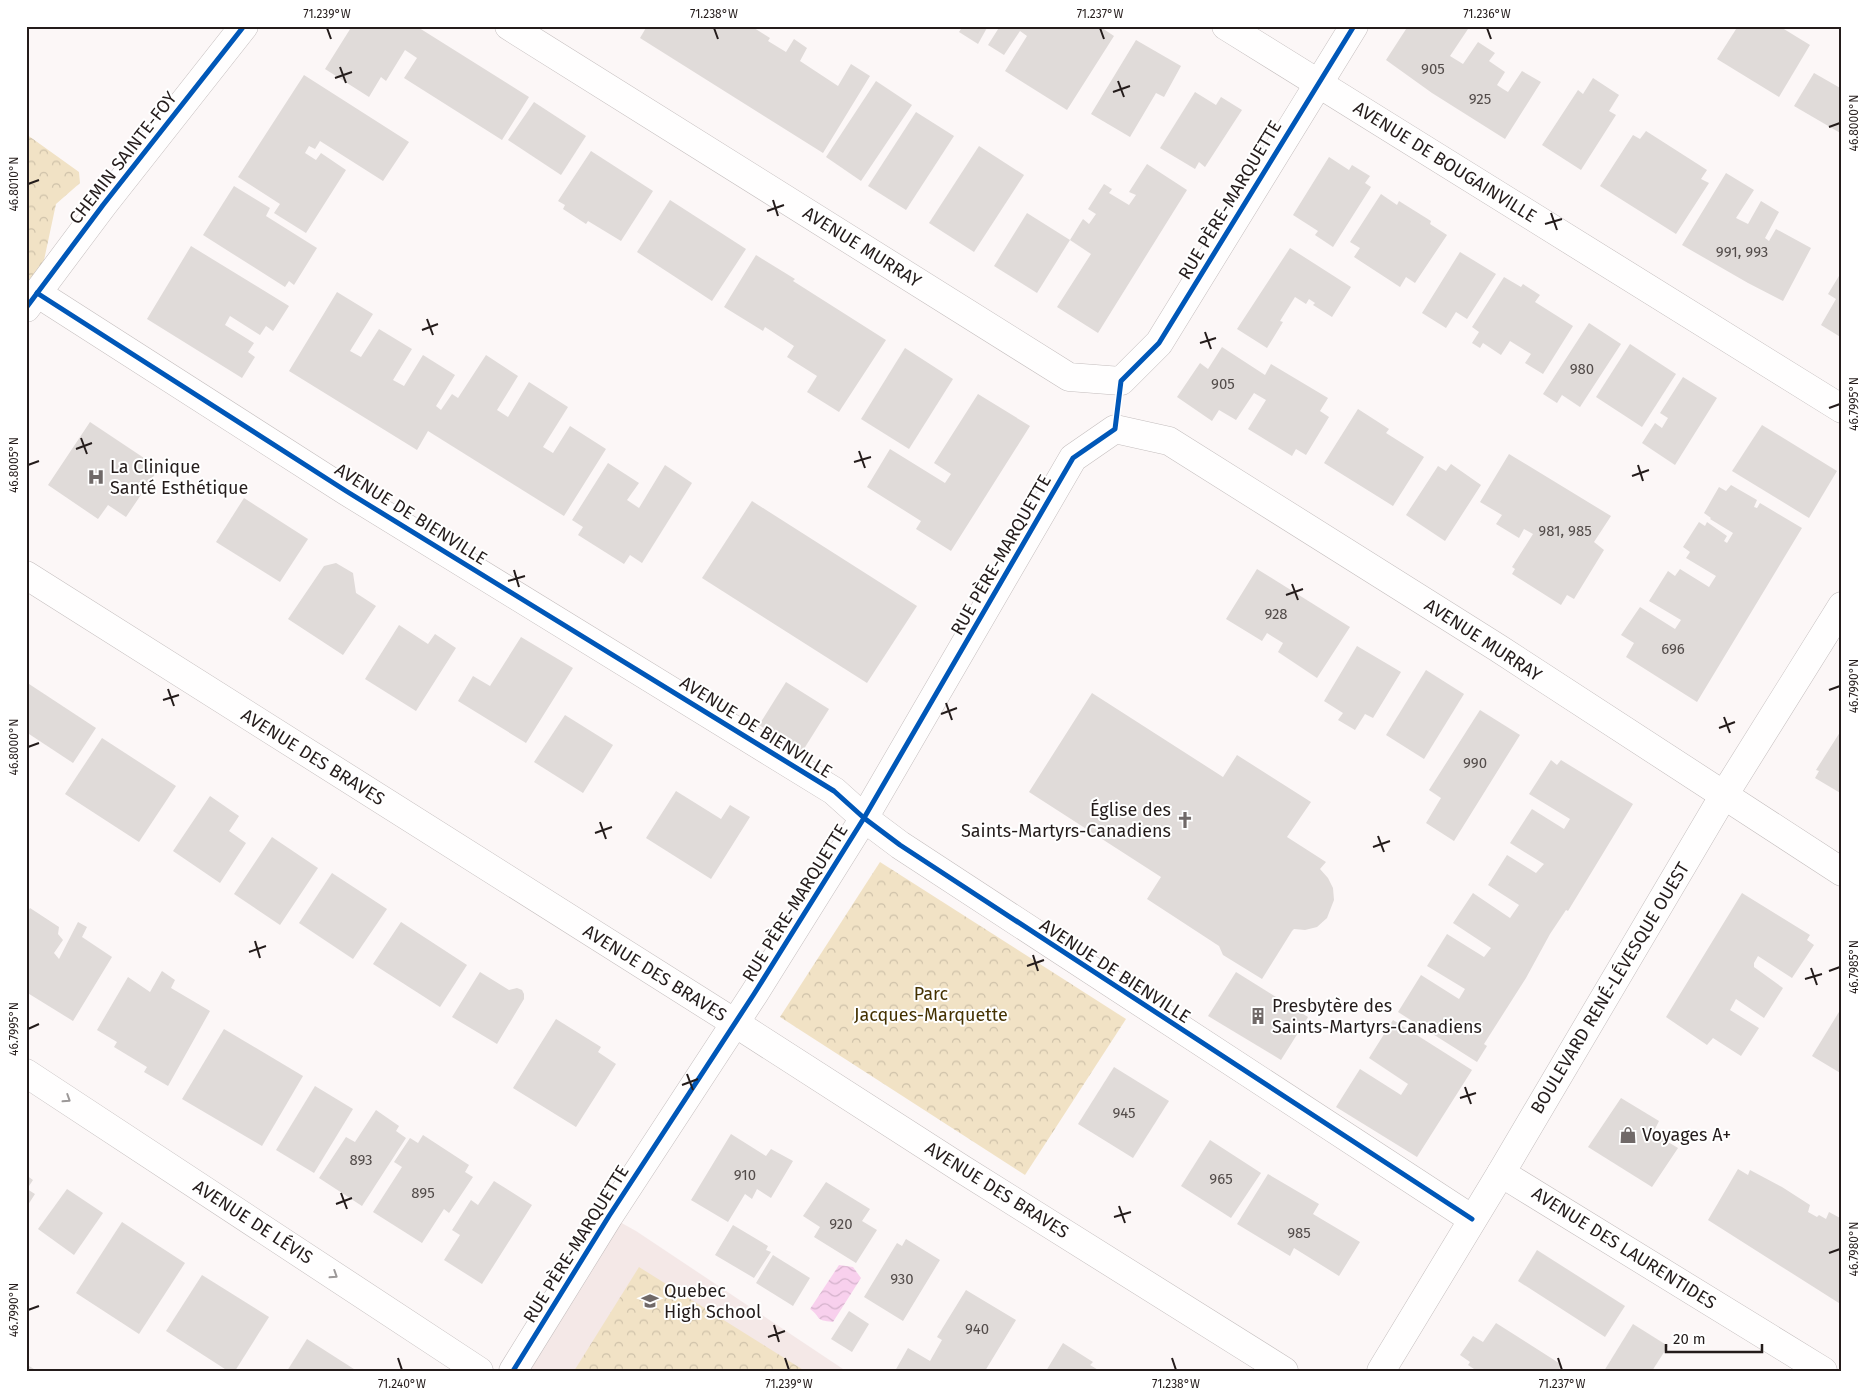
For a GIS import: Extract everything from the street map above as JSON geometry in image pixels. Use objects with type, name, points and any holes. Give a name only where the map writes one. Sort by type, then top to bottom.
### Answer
[{"type":"street","name":"CHEMIN SAINTE-FOY","points":[[32,300],[103,205],[244,26]]},
{"type":"street","name":"AVENUE MURRAY","points":[[509,26],[1069,377],[1121,381]]},
{"type":"street","name":"AVENUE DE BOUGAINVILLE","points":[[1226,26],[1842,409]]},
{"type":"street","name":"RUE PÈRE-MARQUETTE","points":[[1121,381],[1159,343],[1354,26]]},
{"type":"street","name":"AVENUE DE BIENVILLE","points":[[32,300],[834,791],[864,818],[900,845],[1472,1219]]},
{"type":"street","name":"AVENUE MURRAY","points":[[1115,429],[1169,440],[1498,648],[1842,872]]},
{"type":"street","name":"RUE PÈRE-MARQUETTE","points":[[513,1371],[864,818],[1073,458],[1115,429]]},
{"type":"street","name":"AVENUE DES BRAVES","points":[[26,575],[1284,1371]]},
{"type":"street","name":"BOULEVARD RENÉ-LÉVESQUE OUEST","points":[[1381,1371],[1501,1173],[1724,795],[1842,606]]},
{"type":"street","name":"AVENUE DE LÉVIS","points":[[26,1073],[479,1371]]},
{"type":"street","name":"AVENUE DES LAURENTIDES","points":[[1501,1173],[1823,1371]]},
{"type":"shaded area","name":"Quebec High School","points":[[609,1216],[636,1231],[846,1371],[519,1371]]},
{"type":"green space","points":[[26,134],[79,172],[80,183],[56,204],[37,293],[26,308]]},
{"type":"green space","name":"Parc Jacques-Marquette","points":[[880,862],[1126,1019],[1025,1175],[780,1017]]},
{"type":"green space","points":[[639,1267],[805,1371],[574,1371]]},
{"type":"water","points":[[839,1265],[853,1267],[861,1278],[833,1322],[819,1318],[810,1309]]},
{"type":"building","points":[[352,26],[416,26],[529,97],[502,140],[404,78],[417,58],[405,50],[386,81],[381,77],[369,97],[325,69]]},
{"type":"building","points":[[647,26],[751,26],[770,38],[768,41],[786,52],[794,39],[807,48],[800,61],[838,86],[851,64],[870,76],[823,153],[640,38]]},
{"type":"building","points":[[963,26],[988,26],[978,44],[959,32]]},
{"type":"building","points":[[1000,26],[1099,26],[1114,36],[1067,110],[1005,71],[1027,36],[1020,31],[1004,55],[988,45]]},
{"type":"building","points":[[1408,26],[1470,26],[1450,56],[1463,64],[1478,42],[1495,53],[1489,61],[1505,72],[1497,85],[1503,89],[1508,92],[1522,71],[1541,82],[1505,139],[1432,93],[1386,60]]},
{"type":"building","points":[[1738,26],[1779,26],[1810,45],[1779,97],[1717,59]]},
{"type":"building","points":[[1136,40],[1181,66],[1164,97],[1156,93],[1130,137],[1091,114]]},
{"type":"building","points":[[1814,73],[1842,89],[1842,134],[1794,106]]},
{"type":"building","points":[[304,75],[409,142],[383,181],[320,141],[315,149],[309,146],[305,153],[316,160],[321,153],[346,170],[306,233],[274,213],[280,204],[238,177]]},
{"type":"building","points":[[1593,78],[1619,95],[1609,111],[1616,115],[1581,170],[1542,145],[1578,90],[1583,94]]},
{"type":"building","points":[[876,81],[912,105],[861,181],[826,157]]},
{"type":"building","points":[[1195,92],[1216,105],[1221,97],[1242,110],[1205,167],[1199,162],[1195,169],[1160,148]]},
{"type":"building","points":[[534,102],[586,136],[561,175],[508,140]]},
{"type":"building","points":[[916,112],[954,136],[906,210],[868,186]]},
{"type":"building","points":[[1646,131],[1707,170],[1701,179],[1709,183],[1676,234],[1600,186],[1633,135],[1640,139]]},
{"type":"building","points":[[979,146],[1024,175],[974,252],[929,223]]},
{"type":"building","points":[[591,151],[653,191],[621,241],[588,221],[586,224],[563,209],[565,205],[558,201]]},
{"type":"building","points":[[1329,157],[1349,170],[1352,165],[1370,176],[1365,183],[1371,187],[1333,247],[1315,235],[1318,231],[1293,215]]},
{"type":"building","points":[[1147,164],[1187,190],[1098,333],[1057,307],[1091,254],[1070,240],[1083,219],[1089,224],[1096,214],[1088,209],[1104,184],[1112,189],[1109,193],[1129,205],[1136,195],[1129,192]]},
{"type":"building","points":[[1726,173],[1754,190],[1736,218],[1748,224],[1761,201],[1779,212],[1765,238],[1769,241],[1776,229],[1811,248],[1783,301],[1682,245]]},
{"type":"building","points":[[234,186],[270,208],[266,216],[317,248],[294,285],[289,281],[285,287],[203,235]]},
{"type":"building","points":[[1381,194],[1397,205],[1399,201],[1431,221],[1430,224],[1447,235],[1415,283],[1406,277],[1400,287],[1354,257],[1360,248],[1350,242]]},
{"type":"building","points":[[670,200],[746,249],[712,301],[637,252]]},
{"type":"building","points":[[1027,213],[1070,240],[1037,293],[994,266]]},
{"type":"building","points":[[191,246],[289,306],[273,331],[266,326],[260,335],[230,316],[225,325],[254,343],[248,352],[255,357],[242,378],[147,319]]},
{"type":"building","points":[[1290,248],[1351,287],[1332,317],[1313,305],[1315,303],[1309,299],[1306,304],[1295,297],[1280,321],[1283,322],[1267,348],[1237,329]]},
{"type":"building","points":[[1460,252],[1496,274],[1467,319],[1456,312],[1446,328],[1422,313]]},
{"type":"building","points":[[756,255],[795,279],[793,281],[886,340],[839,412],[807,392],[817,376],[787,357],[794,346],[765,327],[763,331],[724,307]]},
{"type":"building","points":[[1842,271],[1842,338],[1821,325],[1836,299],[1828,294]]},
{"type":"building","points":[[1504,277],[1521,287],[1523,284],[1540,295],[1535,302],[1573,326],[1543,374],[1525,363],[1531,354],[1510,341],[1501,355],[1483,343],[1480,348],[1472,343],[1479,332],[1472,327]]},
{"type":"building","points":[[337,292],[373,314],[350,351],[361,357],[379,329],[412,349],[393,380],[404,386],[423,355],[455,375],[436,406],[441,410],[452,394],[458,398],[486,355],[518,376],[497,410],[508,417],[529,382],[568,407],[543,447],[553,453],[570,426],[606,449],[564,516],[428,431],[417,450],[289,371]]},
{"type":"building","points":[[1589,323],[1621,344],[1580,407],[1562,395],[1557,403],[1543,394]]},
{"type":"building","points":[[1630,344],[1676,374],[1642,427],[1596,397]]},
{"type":"building","points":[[1222,347],[1265,375],[1271,364],[1328,398],[1320,411],[1329,417],[1306,455],[1296,449],[1292,456],[1248,429],[1266,400],[1254,393],[1236,420],[1219,410],[1212,421],[1177,397],[1200,363],[1208,369]]},
{"type":"building","points":[[905,348],[953,379],[909,449],[861,419]]},
{"type":"building","points":[[1683,377],[1717,398],[1675,465],[1642,443],[1655,423],[1662,428],[1668,418],[1660,413]]},
{"type":"building","points":[[978,394],[1030,426],[951,551],[916,529],[921,521],[867,487],[890,449],[945,483],[951,474],[934,463]]},
{"type":"building","points":[[1358,409],[1389,429],[1386,433],[1424,457],[1393,506],[1324,463]]},
{"type":"building","points":[[90,422],[159,468],[126,517],[108,505],[98,519],[48,485]]},
{"type":"building","points":[[1762,425],[1837,471],[1809,518],[1732,471]]},
{"type":"building","points":[[1509,454],[1611,516],[1594,542],[1604,550],[1574,599],[1567,595],[1561,605],[1512,574],[1515,569],[1512,567],[1533,534],[1524,529],[1519,538],[1496,524],[1502,515],[1480,502]]},
{"type":"building","points":[[608,463],[639,483],[627,500],[639,508],[665,465],[692,483],[642,563],[630,555],[624,564],[578,535],[583,527],[572,520]]},
{"type":"building","points":[[1451,464],[1481,485],[1445,541],[1406,515],[1438,466],[1446,471]]},
{"type":"building","points":[[1731,485],[1757,500],[1754,507],[1757,508],[1760,503],[1802,528],[1697,702],[1626,657],[1634,643],[1621,635],[1640,607],[1675,629],[1681,620],[1649,601],[1668,571],[1675,576],[1680,569],[1709,587],[1716,576],[1686,558],[1690,552],[1683,547],[1699,522],[1705,526],[1707,522],[1727,536],[1724,541],[1727,543],[1733,533],[1710,519],[1704,513],[1719,487],[1726,491]]},
{"type":"building","points":[[244,498],[308,539],[280,582],[216,542]]},
{"type":"building","points":[[752,501],[917,606],[867,683],[702,578]]},
{"type":"building","points":[[336,563],[353,573],[356,593],[376,606],[343,655],[288,619],[324,566]]},
{"type":"building","points":[[1257,569],[1350,627],[1317,678],[1278,652],[1283,643],[1267,633],[1262,641],[1226,619]]},
{"type":"building","points":[[399,625],[428,644],[435,634],[456,648],[416,711],[365,679]]},
{"type":"building","points":[[521,637],[573,668],[526,743],[458,701],[473,676],[490,686]]},
{"type":"building","points":[[1357,646],[1401,672],[1373,718],[1365,714],[1355,730],[1338,720],[1343,713],[1324,701]]},
{"type":"building","points":[[1426,670],[1464,694],[1424,759],[1386,735]]},
{"type":"building","points":[[26,682],[96,728],[73,763],[26,732]]},
{"type":"building","points":[[786,682],[829,709],[802,752],[759,725]]},
{"type":"building","name":"Église des Saints-Martyrs-Canadiens","points":[[1092,693],[1223,777],[1237,755],[1311,802],[1287,837],[1326,862],[1320,869],[1328,878],[1333,888],[1334,900],[1327,918],[1317,927],[1305,930],[1294,929],[1292,931],[1262,979],[1223,955],[1219,946],[1147,899],[1161,877],[1029,792]]},
{"type":"building","points":[[1480,710],[1520,735],[1454,841],[1426,823],[1441,798],[1429,790]]},
{"type":"building","points":[[565,715],[613,745],[583,793],[534,762]]},
{"type":"building","points":[[1842,729],[1842,794],[1815,778],[1819,771],[1816,770]]},
{"type":"building","points":[[102,738],[176,786],[139,842],[65,794]]},
{"type":"building","points":[[1551,760],[1557,765],[1561,760],[1633,804],[1568,911],[1566,910],[1550,934],[1526,978],[1484,1044],[1487,1046],[1477,1062],[1398,1012],[1421,975],[1459,999],[1465,989],[1427,966],[1447,934],[1484,957],[1491,948],[1453,923],[1473,893],[1510,918],[1519,905],[1488,885],[1507,855],[1536,873],[1544,864],[1510,843],[1532,809],[1564,829],[1570,819],[1529,794]]},
{"type":"building","points":[[676,791],[721,819],[730,805],[750,817],[711,879],[646,838]]},
{"type":"building","points":[[210,796],[239,816],[229,831],[246,843],[220,883],[173,851]]},
{"type":"building","points":[[272,837],[318,868],[280,925],[234,894]]},
{"type":"building","points":[[332,873],[387,909],[353,959],[299,923]]},
{"type":"building","points":[[1742,893],[1810,935],[1807,940],[1814,945],[1792,978],[1758,956],[1754,967],[1783,988],[1764,1018],[1736,999],[1730,1010],[1759,1028],[1741,1056],[1713,1038],[1707,1045],[1666,1017]]},
{"type":"building","points":[[30,908],[59,927],[58,934],[63,940],[54,953],[59,959],[78,922],[87,927],[82,937],[112,957],[73,1021],[26,992],[26,915]]},
{"type":"building","points":[[401,922],[467,965],[440,1007],[373,964]]},
{"type":"building","points":[[162,971],[175,980],[171,988],[210,1011],[168,1086],[144,1072],[147,1067],[114,1047],[117,1042],[97,1030],[128,977],[150,992]]},
{"type":"building","points":[[480,972],[509,990],[517,988],[522,990],[524,994],[524,999],[497,1044],[452,1017]]},
{"type":"building","name":"Presbytère des Saints-Martyrs-Canadiens","points":[[1236,972],[1308,1017],[1281,1060],[1208,1016]]},
{"type":"building","points":[[1842,1007],[1842,1074],[1812,1056]]},
{"type":"building","points":[[556,1019],[601,1047],[598,1052],[616,1064],[576,1127],[513,1088]]},
{"type":"building","points":[[1393,1020],[1472,1070],[1417,1157],[1336,1107],[1360,1069],[1401,1095],[1408,1084],[1369,1058]]},
{"type":"building","points":[[224,1029],[303,1076],[262,1146],[182,1099]]},
{"type":"building","points":[[1114,1067],[1169,1101],[1133,1158],[1078,1124]]},
{"type":"building","points":[[315,1086],[353,1109],[314,1173],[276,1150]]},
{"type":"building","points":[[1621,1098],[1659,1121],[1653,1133],[1678,1148],[1652,1187],[1588,1147]]},
{"type":"building","points":[[376,1110],[399,1126],[396,1131],[406,1138],[362,1206],[319,1178],[346,1137],[355,1142]]},
{"type":"building","points":[[731,1134],[766,1156],[771,1149],[793,1161],[771,1198],[757,1189],[752,1199],[745,1194],[728,1222],[691,1200]]},
{"type":"building","points":[[423,1135],[469,1165],[465,1172],[473,1177],[449,1213],[444,1209],[422,1243],[373,1212],[402,1167],[394,1162],[410,1138],[418,1143]]},
{"type":"building","points":[[1210,1140],[1261,1173],[1231,1218],[1181,1186]]},
{"type":"building","points":[[1738,1169],[1748,1175],[1750,1170],[1782,1187],[1810,1205],[1808,1212],[1817,1217],[1819,1215],[1826,1219],[1829,1212],[1842,1219],[1842,1255],[1840,1259],[1842,1260],[1842,1305],[1708,1220]]},
{"type":"building","points":[[1268,1174],[1319,1204],[1313,1214],[1360,1242],[1339,1276],[1294,1248],[1290,1256],[1237,1224]]},
{"type":"building","points":[[26,1175],[33,1180],[27,1189],[35,1194],[26,1208]]},
{"type":"building","points":[[494,1181],[532,1205],[482,1284],[444,1260],[460,1235],[452,1230],[471,1200],[478,1205]]},
{"type":"building","points":[[826,1182],[870,1209],[862,1221],[877,1230],[856,1263],[814,1237],[820,1227],[803,1216]]},
{"type":"building","points":[[67,1189],[103,1213],[74,1255],[38,1229]]},
{"type":"building","points":[[122,1222],[185,1263],[139,1334],[76,1293]]},
{"type":"building","points":[[733,1225],[768,1246],[766,1250],[771,1252],[754,1278],[715,1255]]},
{"type":"building","points":[[906,1239],[940,1260],[903,1321],[864,1297],[897,1243],[902,1246]]},
{"type":"building","points":[[1537,1250],[1625,1306],[1605,1337],[1518,1281]]},
{"type":"building","points":[[773,1255],[810,1278],[793,1306],[756,1283]]},
{"type":"building","points":[[202,1275],[269,1317],[235,1371],[228,1371],[166,1331]]},
{"type":"building","points":[[966,1290],[1016,1320],[985,1371],[966,1371],[964,1369],[962,1371],[895,1371],[908,1348],[930,1361],[942,1340],[937,1337]]},
{"type":"building","points":[[849,1311],[869,1324],[852,1352],[831,1339]]},
{"type":"building","points":[[1496,1323],[1562,1365],[1558,1371],[1477,1371],[1468,1365],[1470,1362],[1460,1355],[1473,1336],[1483,1342]]},
{"type":"building","points":[[1633,1324],[1668,1346],[1652,1371],[1604,1371]]},
{"type":"building","points":[[307,1339],[357,1371],[287,1371]]},
{"type":"building","points":[[1063,1343],[1093,1362],[1090,1365],[1100,1371],[1046,1371]]},
{"type":"building","points":[[26,1364],[37,1371],[26,1371]]},
{"type":"cycle path","points":[[26,308],[103,205],[244,26]]},
{"type":"cycle path","points":[[513,1371],[609,1216],[754,994],[864,818],[1073,458],[1115,429],[1121,381],[1159,343],[1354,26]]},
{"type":"cycle path","points":[[37,293],[346,491],[834,791],[864,818],[900,845],[1472,1219]]},
{"type":"place","name":"La Clinique Santé Esthétique","points":[[96,477]]},
{"type":"place","name":"Église des Saints-Martyrs-Canadiens","points":[[1185,820]]},
{"type":"place","name":"Presbytère des Saints-Martyrs-Canadiens","points":[[1258,1016]]},
{"type":"place","name":"Voyages A+","points":[[1628,1135]]},
{"type":"place","name":"Quebec High School","points":[[650,1301]]}]
